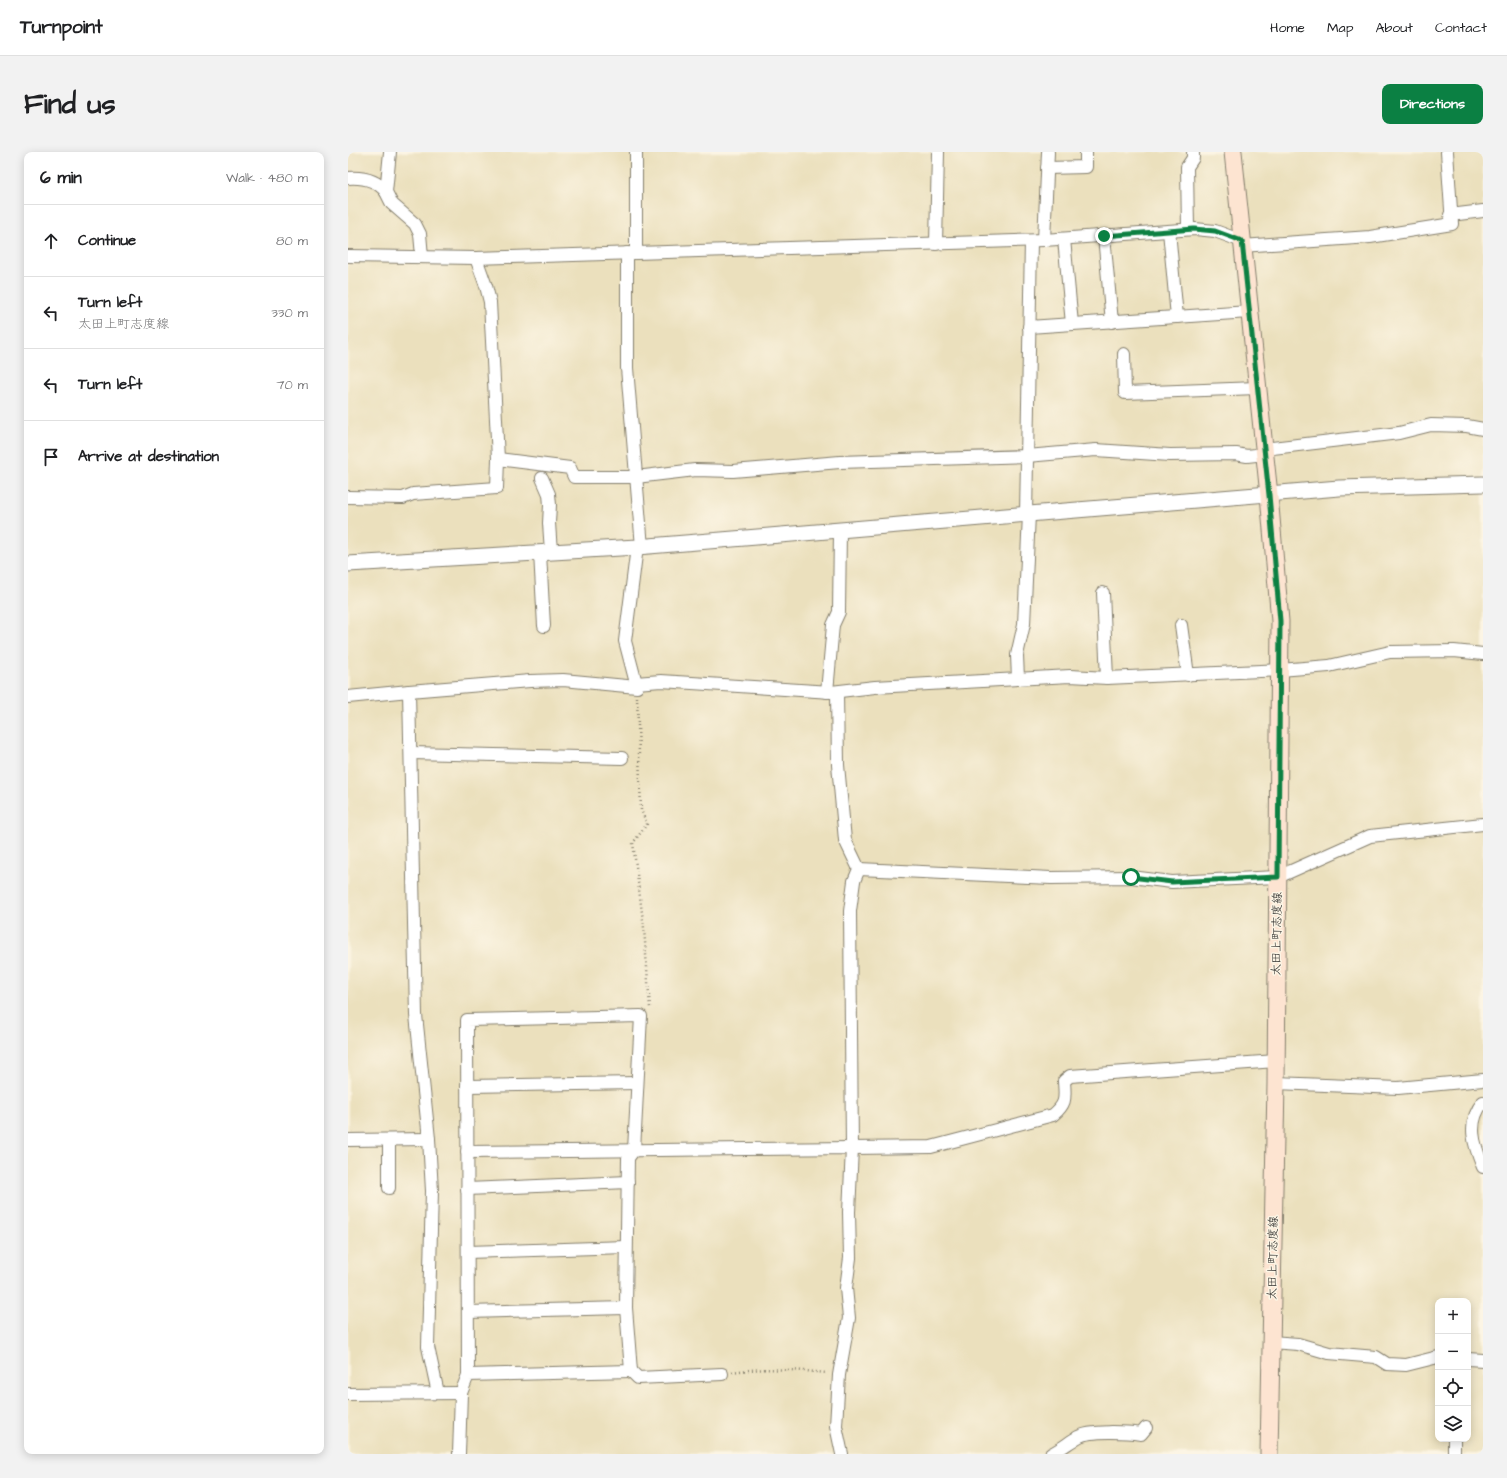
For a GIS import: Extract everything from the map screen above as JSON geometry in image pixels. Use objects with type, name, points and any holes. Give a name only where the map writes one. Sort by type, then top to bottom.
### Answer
[{"type":"main road","name":"太田上町志度線","points":[[1233,152],[1269,495],[1280,621],[1276,1082],[1269,1454]]},
{"type":"street","points":[[386,192],[390,152]]},
{"type":"street","points":[[636,152],[627,368],[640,547],[625,641],[636,683],[661,681],[832,692],[875,687],[1070,676],[1107,678],[1188,676],[1280,670],[1329,666],[1390,652],[1454,651],[1483,654]]},
{"type":"street","points":[[936,244],[938,152]]},
{"type":"street","points":[[1044,240],[1048,152]]},
{"type":"street","points":[[1047,168],[1086,167],[1086,152]]},
{"type":"street","points":[[1188,229],[1187,167],[1193,158],[1193,152]]},
{"type":"street","points":[[348,256],[476,258],[1031,241],[1188,229],[1215,231],[1242,243],[1377,236],[1452,224],[1450,214],[1447,152]]},
{"type":"street","points":[[348,178],[357,177],[380,185],[386,192],[392,204],[415,224],[420,234],[422,256]]},
{"type":"street","points":[[1450,214],[1483,211]]},
{"type":"street","points":[[1169,231],[1178,317]]},
{"type":"street","points":[[1104,236],[1112,322]]},
{"type":"street","points":[[1064,239],[1072,324]]},
{"type":"street","points":[[1018,679],[1017,654],[1024,624],[1031,241]]},
{"type":"street","points":[[348,497],[403,498],[413,494],[497,488],[498,459],[490,302],[476,258]]},
{"type":"street","points":[[1029,327],[1249,312]]},
{"type":"street","points":[[1124,354],[1125,393],[1257,388]]},
{"type":"street","points":[[498,459],[570,468],[574,477],[636,477],[695,470],[733,471],[840,462],[1027,456],[1096,450],[1170,455],[1236,454],[1247,456],[1264,451],[1399,433],[1431,425],[1467,426],[1483,429]]},
{"type":"street","points":[[542,478],[549,494],[550,505],[545,552],[544,626]]},
{"type":"street","points":[[348,564],[640,547],[1027,514],[1383,486],[1483,484]]},
{"type":"street","points":[[840,530],[839,612],[833,625],[832,692],[845,840],[859,869],[854,881],[850,911],[852,1148],[849,1212],[850,1258],[846,1288],[849,1318],[839,1375],[836,1426],[842,1454]]},
{"type":"street","points":[[1103,593],[1107,678]]},
{"type":"street","points":[[1181,625],[1188,676]]},
{"type":"street","points":[[348,697],[530,681],[563,680],[637,687]]},
{"type":"street","points":[[410,691],[416,1015],[429,1139],[432,1191],[428,1346],[438,1393]]},
{"type":"street","points":[[411,753],[622,758]]},
{"type":"street","points":[[859,869],[1051,878],[1131,877],[1172,882],[1278,877],[1370,836],[1483,824]]},
{"type":"street","points":[[459,1454],[460,1393],[468,1374],[467,1020],[641,1016],[634,1150],[628,1158],[626,1308],[631,1371],[638,1378],[722,1374]]},
{"type":"street","points":[[467,1152],[931,1147],[1053,1115],[1061,1108],[1065,1100],[1064,1081],[1070,1076],[1276,1061]]},
{"type":"street","points":[[1276,1082],[1398,1088],[1483,1080]]},
{"type":"street","points":[[467,1086],[637,1082]]},
{"type":"street","points":[[1483,1102],[1476,1110],[1472,1126],[1474,1141],[1483,1167]]},
{"type":"street","points":[[348,1140],[429,1139]]},
{"type":"street","points":[[389,1140],[389,1188]]},
{"type":"street","points":[[467,1189],[628,1182]]},
{"type":"street","points":[[468,1252],[626,1247]]},
{"type":"street","points":[[468,1312],[626,1308]]},
{"type":"street","points":[[1271,1342],[1303,1345],[1329,1353],[1376,1357],[1387,1364],[1406,1365],[1435,1358]]},
{"type":"street","points":[[1471,1359],[1483,1360]]},
{"type":"street","points":[[468,1374],[631,1371]]},
{"type":"street","points":[[348,1394],[460,1393]]},
{"type":"street","points":[[1051,1454],[1064,1451],[1079,1436],[1120,1431],[1141,1434],[1146,1428]]},
{"type":"street","points":[[1454,1442],[1454,1454]]},
{"type":"path","points":[[637,687],[640,802],[641,810],[647,824],[633,843],[644,928],[650,1016]]},
{"type":"path","points":[[722,1374],[747,1370],[783,1368],[839,1375]]},
{"type":"route","points":[[1104,236],[1194,229],[1215,231],[1242,241],[1269,495],[1280,621],[1278,877],[1172,882],[1131,877]]}]
